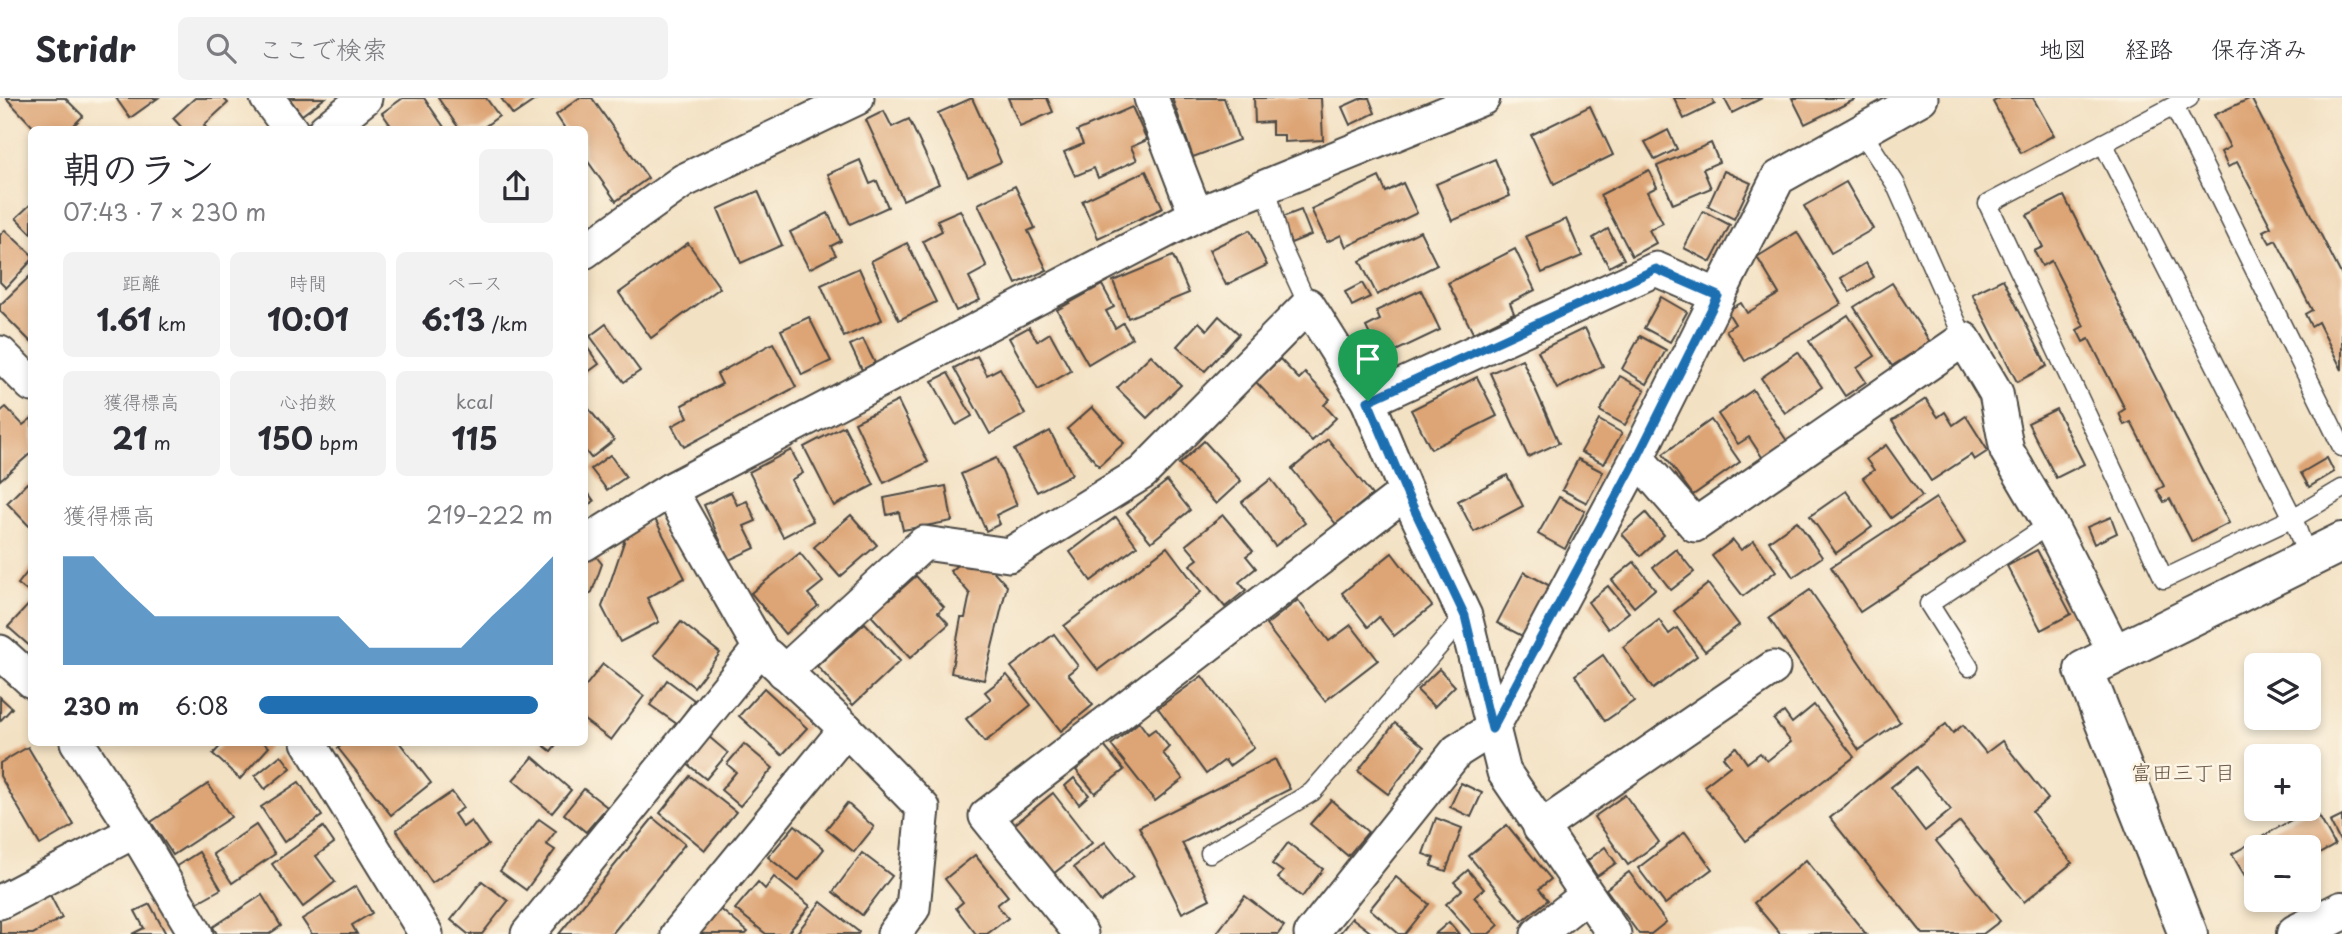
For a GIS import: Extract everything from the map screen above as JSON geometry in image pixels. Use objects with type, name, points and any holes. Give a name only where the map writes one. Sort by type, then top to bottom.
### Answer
[{"type":"street","points":[[267,98],[288,126]]},
{"type":"street","points":[[330,126],[365,98]]},
{"type":"street","points":[[588,249],[683,181],[857,98]]},
{"type":"street","points":[[1151,98],[1196,215]]},
{"type":"street","points":[[588,541],[670,490],[1196,215],[1266,184],[1483,98]]},
{"type":"street","points":[[1311,934],[1457,751],[1492,729],[1637,458],[1778,178],[1921,98]]},
{"type":"street","points":[[1368,401],[1656,269],[1718,296]]},
{"type":"street","points":[[784,673],[925,543],[1009,555],[1142,473],[1308,305],[1368,401],[1406,492],[1465,616],[1504,772],[1614,934]]},
{"type":"street","points":[[1637,458],[1695,526],[1964,339],[1996,393],[2007,451],[2050,524],[2115,653]]},
{"type":"street","points":[[670,490],[760,648],[923,807],[913,908],[894,934]]},
{"type":"street","points":[[1081,934],[986,816],[1406,492]]},
{"type":"street","points":[[2188,934],[2084,670],[2342,542]]},
{"type":"street","points":[[528,934],[760,648]]},
{"type":"street","points":[[0,652],[28,677]]},
{"type":"street","points":[[1540,828],[1773,668]]},
{"type":"street","points":[[678,934],[846,729]]},
{"type":"street","points":[[80,746],[135,831],[196,934]]},
{"type":"street","points":[[310,746],[426,934]]},
{"type":"street","points":[[0,902],[135,831]]},
{"type":"street","points":[[1538,934],[1586,896]]},
{"type":"street","points":[[2296,934],[2342,911]]},
{"type":"lane","points":[[2342,447],[2181,102],[1987,204],[2164,579],[2293,518],[2342,489]]},
{"type":"lane","points":[[1861,131],[1895,183],[1964,339]]},
{"type":"lane","points":[[2103,143],[2293,518],[2308,559]]},
{"type":"lane","points":[[1266,184],[1281,246],[1308,305]]},
{"type":"lane","points":[[1969,667],[1929,604],[2050,524]]},
{"type":"lane","points":[[1210,853],[1312,792],[1465,616]]},
{"type":"building","points":[[6,98],[65,98],[83,116],[73,126],[32,126]]},
{"type":"building","points":[[116,98],[158,98],[130,118]]},
{"type":"building","points":[[195,98],[223,98],[228,103],[205,126],[180,126],[173,118]]},
{"type":"building","points":[[289,98],[325,98],[302,115]]},
{"type":"building","points":[[403,98],[424,98],[443,126],[391,126],[382,113]]},
{"type":"building","points":[[438,98],[486,98],[499,116],[485,126],[457,126]]},
{"type":"building","points":[[501,98],[538,98],[513,115]]},
{"type":"building","points":[[579,98],[592,98],[648,178],[616,201],[588,162],[588,126],[563,126],[556,115]]},
{"type":"building","points":[[972,98],[1001,162],[968,177],[938,113]]},
{"type":"building","points":[[1008,98],[1047,98],[1053,112],[1020,126]]},
{"type":"building","points":[[1172,98],[1224,98],[1239,140],[1193,157]]},
{"type":"building","points":[[1254,98],[1321,98],[1323,140],[1284,142],[1284,135],[1272,135],[1272,122],[1255,123]]},
{"type":"building","points":[[1362,98],[1369,98],[1375,113],[1350,125],[1342,107]]},
{"type":"building","points":[[1674,98],[1712,98],[1715,104],[1684,119]]},
{"type":"building","points":[[1724,98],[1762,98],[1732,113]]},
{"type":"building","points":[[1792,98],[1853,98],[1854,100],[1805,124]]},
{"type":"building","points":[[2000,98],[2033,98],[2054,135],[2021,153],[1993,102]]},
{"type":"building","points":[[2251,98],[2342,276],[2342,370],[2318,322],[2311,326],[2305,314],[2312,310],[2276,240],[2270,243],[2263,231],[2271,227],[2237,162],[2228,167],[2221,152],[2230,147],[2214,115]]},
{"type":"building","points":[[1590,106],[1613,155],[1554,184],[1531,135]]},
{"type":"building","points":[[1132,107],[1147,140],[1131,147],[1137,160],[1098,178],[1094,168],[1075,176],[1064,152],[1083,144],[1077,131]]},
{"type":"building","points":[[884,111],[892,127],[909,119],[939,184],[903,200],[866,120]]},
{"type":"building","points":[[1668,130],[1677,149],[1655,160],[1645,142]]},
{"type":"building","points":[[1711,143],[1719,162],[1703,169],[1711,188],[1673,204],[1657,166]]},
{"type":"building","points":[[1495,159],[1510,196],[1452,221],[1436,184]]},
{"type":"building","points":[[860,160],[870,184],[877,181],[888,207],[850,224],[828,174]]},
{"type":"building","points":[[1649,170],[1657,187],[1647,192],[1663,223],[1649,230],[1656,243],[1632,256],[1600,195]]},
{"type":"building","points":[[1146,171],[1163,208],[1098,238],[1082,201]]},
{"type":"building","points":[[1724,171],[1751,183],[1734,219],[1708,206]]},
{"type":"building","points":[[1379,177],[1386,192],[1403,183],[1417,213],[1346,247],[1341,235],[1327,242],[1311,209]]},
{"type":"building","points":[[1846,182],[1873,229],[1831,253],[1804,206]]},
{"type":"building","points":[[1015,186],[1035,228],[1028,231],[1047,270],[1016,284],[978,204]]},
{"type":"building","points":[[758,191],[782,245],[741,263],[718,209]]},
{"type":"building","points":[[2064,196],[2229,523],[2192,542],[2170,499],[2164,502],[2157,490],[2164,486],[2131,422],[2124,425],[2119,413],[2125,409],[2089,339],[2083,342],[2077,330],[2084,326],[2051,261],[2042,266],[2034,251],[2043,247],[2027,215]]},
{"type":"building","points":[[28,207],[28,230],[16,218]]},
{"type":"building","points":[[960,210],[987,267],[969,277],[980,300],[956,311],[923,241],[942,231],[937,220]]},
{"type":"building","points":[[1301,210],[1311,235],[1291,243],[1280,218]]},
{"type":"building","points":[[1703,211],[1730,225],[1711,262],[1684,248]]},
{"type":"building","points":[[828,213],[841,241],[831,246],[836,255],[809,269],[790,232]]},
{"type":"building","points":[[1566,219],[1582,256],[1542,273],[1526,236]]},
{"type":"building","points":[[1608,229],[1624,259],[1609,267],[1593,238]]},
{"type":"building","points":[[5,230],[28,251],[28,264],[6,288],[0,282],[0,235]]},
{"type":"building","points":[[1250,230],[1267,265],[1226,285],[1209,250]]},
{"type":"building","points":[[1420,231],[1437,265],[1377,295],[1360,261]]},
{"type":"building","points":[[1797,232],[1841,304],[1745,361],[1726,330],[1735,324],[1727,311],[1741,303],[1747,313],[1779,294],[1757,257]]},
{"type":"building","points":[[688,243],[720,288],[651,338],[619,293]]},
{"type":"building","points":[[907,243],[936,302],[899,320],[871,261]]},
{"type":"building","points":[[1515,249],[1535,290],[1510,303],[1514,313],[1473,333],[1448,283]]},
{"type":"building","points":[[1173,256],[1189,293],[1128,318],[1113,281]]},
{"type":"building","points":[[1866,263],[1874,277],[1850,292],[1841,278]]},
{"type":"building","points":[[859,268],[882,320],[844,337],[821,285]]},
{"type":"building","points":[[28,278],[28,339],[0,311],[0,305]]},
{"type":"building","points":[[2003,279],[2047,366],[2017,382],[1972,294]]},
{"type":"building","points":[[1362,283],[1370,297],[1352,306],[1345,292]]},
{"type":"building","points":[[1892,283],[1930,342],[1892,366],[1854,307]]},
{"type":"building","points":[[1102,285],[1114,307],[1106,311],[1115,328],[1123,323],[1132,338],[1088,364],[1057,310]]},
{"type":"building","points":[[1421,290],[1440,330],[1381,358],[1366,327],[1380,320],[1376,311]]},
{"type":"building","points":[[1661,297],[1687,312],[1670,342],[1644,328]]},
{"type":"building","points":[[1848,315],[1875,356],[1857,368],[1866,382],[1845,396],[1809,341]]},
{"type":"building","points":[[1219,316],[1239,334],[1205,371],[1177,346],[1199,322],[1207,330]]},
{"type":"building","points":[[809,317],[831,361],[802,375],[781,330]]},
{"type":"building","points":[[606,324],[640,371],[624,382],[590,336]]},
{"type":"building","points":[[1029,327],[1037,341],[1050,333],[1071,371],[1038,390],[1009,338]]},
{"type":"building","points":[[1585,328],[1603,366],[1557,389],[1538,351]]},
{"type":"building","points":[[1640,336],[1666,350],[1647,384],[1622,369]]},
{"type":"building","points":[[863,339],[875,363],[862,370],[850,345]]},
{"type":"building","points":[[773,343],[796,387],[684,447],[672,426],[688,417],[682,405],[722,384],[717,374]]},
{"type":"building","points":[[588,349],[599,364],[588,372]]},
{"type":"building","points":[[1798,352],[1822,387],[1785,413],[1761,378]]},
{"type":"building","points":[[1151,355],[1181,385],[1147,418],[1117,388]]},
{"type":"building","points":[[977,356],[987,375],[1000,368],[1025,414],[990,434],[954,368]]},
{"type":"building","points":[[1280,359],[1299,379],[1305,373],[1330,399],[1324,405],[1336,418],[1312,441],[1256,382]]},
{"type":"building","points":[[1522,359],[1559,443],[1528,457],[1490,373]]},
{"type":"building","points":[[948,373],[972,416],[956,425],[932,381]]},
{"type":"building","points":[[1620,376],[1645,390],[1625,425],[1600,411]]},
{"type":"building","points":[[1477,377],[1497,416],[1431,449],[1411,410]]},
{"type":"building","points":[[1753,390],[1789,444],[1764,460],[1749,437],[1738,444],[1718,414]]},
{"type":"building","points":[[1926,399],[1938,417],[1945,412],[1953,425],[1966,416],[1988,451],[1974,460],[1971,455],[1931,481],[1892,421]]},
{"type":"building","points":[[898,401],[928,462],[884,483],[855,422]]},
{"type":"building","points":[[6,407],[23,425],[28,421],[28,456],[0,480],[0,412]]},
{"type":"building","points":[[1092,407],[1124,443],[1099,466],[1067,429]]},
{"type":"building","points":[[588,408],[614,440],[591,458],[588,454]]},
{"type":"building","points":[[2056,409],[2084,464],[2056,478],[2028,423]]},
{"type":"building","points":[[1599,420],[1622,433],[1604,464],[1581,452]]},
{"type":"building","points":[[1711,420],[1740,462],[1693,495],[1663,454]]},
{"type":"building","points":[[844,426],[874,485],[834,506],[804,447]]},
{"type":"building","points":[[1050,431],[1072,474],[1037,492],[1014,450]]},
{"type":"building","points":[[1328,439],[1372,495],[1336,524],[1292,469]]},
{"type":"building","points":[[1204,441],[1241,481],[1216,504],[1179,464]]},
{"type":"building","points":[[1886,445],[1922,496],[1891,518],[1863,478],[1874,470],[1866,459]]},
{"type":"building","points":[[791,450],[803,473],[791,480],[813,521],[783,537],[749,472]]},
{"type":"building","points":[[610,455],[626,477],[607,490],[591,469]]},
{"type":"building","points":[[996,458],[1017,505],[996,515],[1000,524],[986,531],[961,474]]},
{"type":"building","points":[[2327,458],[2334,472],[2309,487],[2301,473]]},
{"type":"building","points":[[1578,459],[1603,472],[1587,503],[1562,490]]},
{"type":"building","points":[[1507,475],[1523,506],[1474,532],[1458,501]]},
{"type":"building","points":[[1271,479],[1305,523],[1275,546],[1242,502]]},
{"type":"building","points":[[1167,481],[1190,510],[1151,542],[1127,513]]},
{"type":"building","points":[[28,484],[28,525],[7,503]]},
{"type":"building","points":[[946,486],[952,521],[903,530],[899,512],[887,515],[884,498]]},
{"type":"building","points":[[1846,491],[1872,527],[1836,553],[1810,516]]},
{"type":"building","points":[[731,492],[737,505],[747,501],[756,521],[744,526],[755,548],[729,560],[704,505]]},
{"type":"building","points":[[588,493],[594,501],[588,505]]},
{"type":"building","points":[[1559,497],[1585,511],[1565,549],[1538,534]]},
{"type":"building","points":[[1936,498],[1965,543],[1860,612],[1831,567]]},
{"type":"building","points":[[1646,513],[1664,535],[1641,556],[1622,534]]},
{"type":"building","points":[[851,515],[877,545],[840,577],[814,547]]},
{"type":"building","points":[[1223,515],[1253,551],[1246,556],[1256,568],[1239,582],[1246,590],[1225,607],[1190,565],[1198,559],[1186,545]]},
{"type":"building","points":[[1116,517],[1137,546],[1091,581],[1070,552]]},
{"type":"building","points":[[2111,517],[2117,533],[2094,544],[2087,527]]},
{"type":"building","points":[[655,519],[685,578],[647,598],[659,622],[620,642],[602,607],[627,533]]},
{"type":"building","points":[[1797,521],[1822,557],[1793,577],[1769,541]]},
{"type":"building","points":[[1733,540],[1741,550],[1754,541],[1776,571],[1743,596],[1712,556]]},
{"type":"building","points":[[1167,547],[1201,592],[1098,670],[1064,626]]},
{"type":"building","points":[[1676,549],[1694,572],[1671,590],[1653,567]]},
{"type":"building","points":[[2037,550],[2071,614],[2041,630],[2007,566]]},
{"type":"building","points":[[800,553],[823,582],[808,594],[818,606],[785,634],[751,593]]},
{"type":"building","points":[[1392,553],[1432,606],[1394,636],[1379,617],[1368,627],[1342,593]]},
{"type":"building","points":[[595,555],[602,564],[592,592],[588,595],[588,560]]},
{"type":"building","points":[[1634,562],[1655,589],[1634,607],[1612,580]]},
{"type":"building","points":[[960,563],[989,566],[1007,586],[984,680],[951,673],[961,618],[965,618],[970,594],[950,571]]},
{"type":"building","points":[[28,571],[28,592],[18,584]]},
{"type":"building","points":[[1524,572],[1552,587],[1526,638],[1497,623]]},
{"type":"building","points":[[916,576],[944,607],[938,612],[949,624],[910,658],[867,611],[886,594],[890,599]]},
{"type":"building","points":[[1708,584],[1739,625],[1705,651],[1674,611]]},
{"type":"building","points":[[1608,586],[1629,612],[1608,629],[1588,602]]},
{"type":"building","points":[[1810,590],[1900,722],[1859,750],[1769,618]]},
{"type":"building","points":[[1298,600],[1329,641],[1351,625],[1378,660],[1325,701],[1266,625]]},
{"type":"building","points":[[28,605],[28,644],[8,627]]},
{"type":"building","points":[[1659,620],[1669,634],[1677,628],[1697,656],[1653,689],[1623,647]]},
{"type":"building","points":[[681,622],[720,653],[694,687],[654,655]]},
{"type":"building","points":[[865,623],[900,661],[853,705],[817,666]]},
{"type":"building","points":[[1054,634],[1078,666],[1068,674],[1093,705],[1061,731],[1011,667]]},
{"type":"building","points":[[1603,655],[1634,701],[1605,721],[1575,675]]},
{"type":"building","points":[[603,664],[644,696],[611,740],[588,723],[588,683]]},
{"type":"building","points":[[1439,669],[1455,686],[1434,707],[1417,690]]},
{"type":"building","points":[[1007,675],[1031,705],[985,742],[966,719],[991,699],[985,692]]},
{"type":"building","points":[[1202,676],[1254,748],[1229,766],[1225,760],[1206,774],[1158,708]]},
{"type":"building","points":[[667,680],[694,700],[677,724],[650,705]]},
{"type":"building","points":[[764,688],[807,728],[782,755],[739,716]]},
{"type":"building","points":[[0,697],[12,708],[0,721]]},
{"type":"building","points":[[1814,705],[1854,757],[1746,841],[1704,786],[1730,766],[1723,757],[1736,747],[1747,763],[1760,753],[1767,761],[1791,742],[1774,720],[1784,712],[1792,723]]},
{"type":"building","points":[[1139,722],[1148,734],[1155,729],[1169,747],[1163,753],[1183,779],[1155,801],[1111,745]]},
{"type":"building","points":[[1395,723],[1424,747],[1388,794],[1358,771]]},
{"type":"building","points":[[1946,724],[1953,733],[1963,725],[1986,753],[2002,741],[2048,799],[2032,812],[2072,863],[2024,902],[1960,822],[1936,841],[2000,921],[1983,934],[1923,934],[1830,818]],"holes":[[[1917,767],[1951,810],[1925,831],[1891,787]]]},
{"type":"building","points":[[708,736],[728,753],[706,779],[686,763]]},
{"type":"building","points":[[744,744],[773,768],[740,806],[721,790],[736,772],[727,764]]},
{"type":"building","points":[[220,746],[269,747],[240,779],[213,754]]},
{"type":"building","points":[[402,746],[431,783],[391,815],[338,748]]},
{"type":"building","points":[[1104,746],[1124,770],[1095,793],[1076,770]]},
{"type":"building","points":[[28,747],[74,825],[40,845],[0,776],[0,763]]},
{"type":"building","points":[[281,755],[291,768],[265,789],[255,776]]},
{"type":"building","points":[[533,757],[571,790],[552,813],[513,780]]},
{"type":"building","points":[[1275,759],[1290,789],[1182,843],[1210,899],[1182,913],[1139,827]]},
{"type":"building","points":[[690,776],[736,812],[705,850],[660,813]]},
{"type":"building","points":[[1074,778],[1089,795],[1079,804],[1065,786]]},
{"type":"building","points":[[299,782],[322,816],[284,842],[261,807]]},
{"type":"building","points":[[1461,783],[1482,793],[1471,817],[1450,807]]},
{"type":"building","points":[[208,784],[231,817],[173,855],[151,822]]},
{"type":"building","points":[[584,789],[607,807],[586,832],[564,814]]},
{"type":"building","points":[[452,792],[463,808],[454,814],[463,827],[471,821],[488,845],[432,883],[396,830]]},
{"type":"building","points":[[1053,793],[1092,843],[1053,874],[1014,825]]},
{"type":"building","points":[[1625,795],[1659,842],[1628,865],[1594,817]]},
{"type":"building","points":[[1331,800],[1368,832],[1348,856],[1310,824]]},
{"type":"building","points":[[847,803],[874,827],[854,852],[826,829]]},
{"type":"building","points":[[2342,816],[2342,845],[2330,822]]},
{"type":"building","points":[[653,818],[685,844],[612,934],[559,934]]},
{"type":"building","points":[[1436,818],[1462,828],[1446,871],[1431,866],[1434,858],[1423,854]]},
{"type":"building","points":[[539,819],[556,831],[546,844],[555,850],[526,890],[500,871]]},
{"type":"building","points":[[2321,820],[2335,845],[2321,853],[2321,835],[2265,835],[2290,821]]},
{"type":"building","points":[[256,825],[275,854],[232,883],[213,854]]},
{"type":"building","points":[[795,825],[824,849],[798,881],[768,857]]},
{"type":"building","points":[[1507,825],[1551,879],[1539,889],[1548,900],[1522,921],[1469,856]]},
{"type":"building","points":[[323,827],[334,843],[316,856],[335,882],[303,907],[272,864]]},
{"type":"building","points":[[1685,832],[1712,869],[1665,904],[1638,868]]},
{"type":"building","points":[[1105,842],[1133,877],[1101,902],[1074,867]]},
{"type":"building","points":[[1288,843],[1323,869],[1302,897],[1278,878],[1283,872],[1272,864]]},
{"type":"building","points":[[1605,847],[1616,863],[1597,876],[1587,861]]},
{"type":"building","points":[[2244,847],[2244,874],[2232,854]]},
{"type":"building","points":[[199,852],[221,889],[196,903],[175,867]]},
{"type":"building","points":[[862,853],[892,876],[862,915],[833,892]]},
{"type":"building","points":[[975,855],[1008,896],[997,905],[1008,918],[987,934],[976,934],[956,908],[963,902],[945,879]]},
{"type":"building","points":[[1806,860],[1866,934],[1780,934],[1754,903]]},
{"type":"building","points":[[1468,870],[1484,889],[1474,897],[1499,925],[1489,934],[1472,934],[1446,904],[1462,890],[1454,882]]},
{"type":"building","points":[[1629,872],[1666,922],[1651,934],[1639,934],[1606,889]]},
{"type":"building","points":[[774,877],[810,906],[787,934],[766,934],[735,909],[758,882],[765,889]]},
{"type":"building","points":[[1396,877],[1429,904],[1405,934],[1399,934],[1370,909]]},
{"type":"building","points":[[482,881],[508,901],[482,934],[468,934],[451,920]]},
{"type":"building","points":[[356,886],[372,913],[352,925],[357,934],[312,934],[302,919]]},
{"type":"building","points":[[49,893],[62,918],[33,934],[0,934],[0,919]]},
{"type":"building","points":[[262,895],[281,926],[269,934],[217,934],[213,927]]},
{"type":"building","points":[[1245,896],[1284,926],[1278,934],[1216,934]]},
{"type":"building","points":[[821,902],[859,932],[858,934],[796,934]]},
{"type":"building","points":[[150,904],[166,934],[132,934],[144,928],[135,911]]},
{"type":"building","points":[[718,907],[748,932],[696,934]]},
{"type":"building","points":[[1352,918],[1373,934],[1339,934]]},
{"type":"building","points":[[1449,922],[1459,934],[1435,934]]},
{"type":"district","name":"富田三丁目","points":[[2183,773]]},
{"type":"route","points":[[1656,269],[1718,296],[1637,458],[1492,729],[1465,616],[1406,492],[1368,401],[1656,269]]}]
